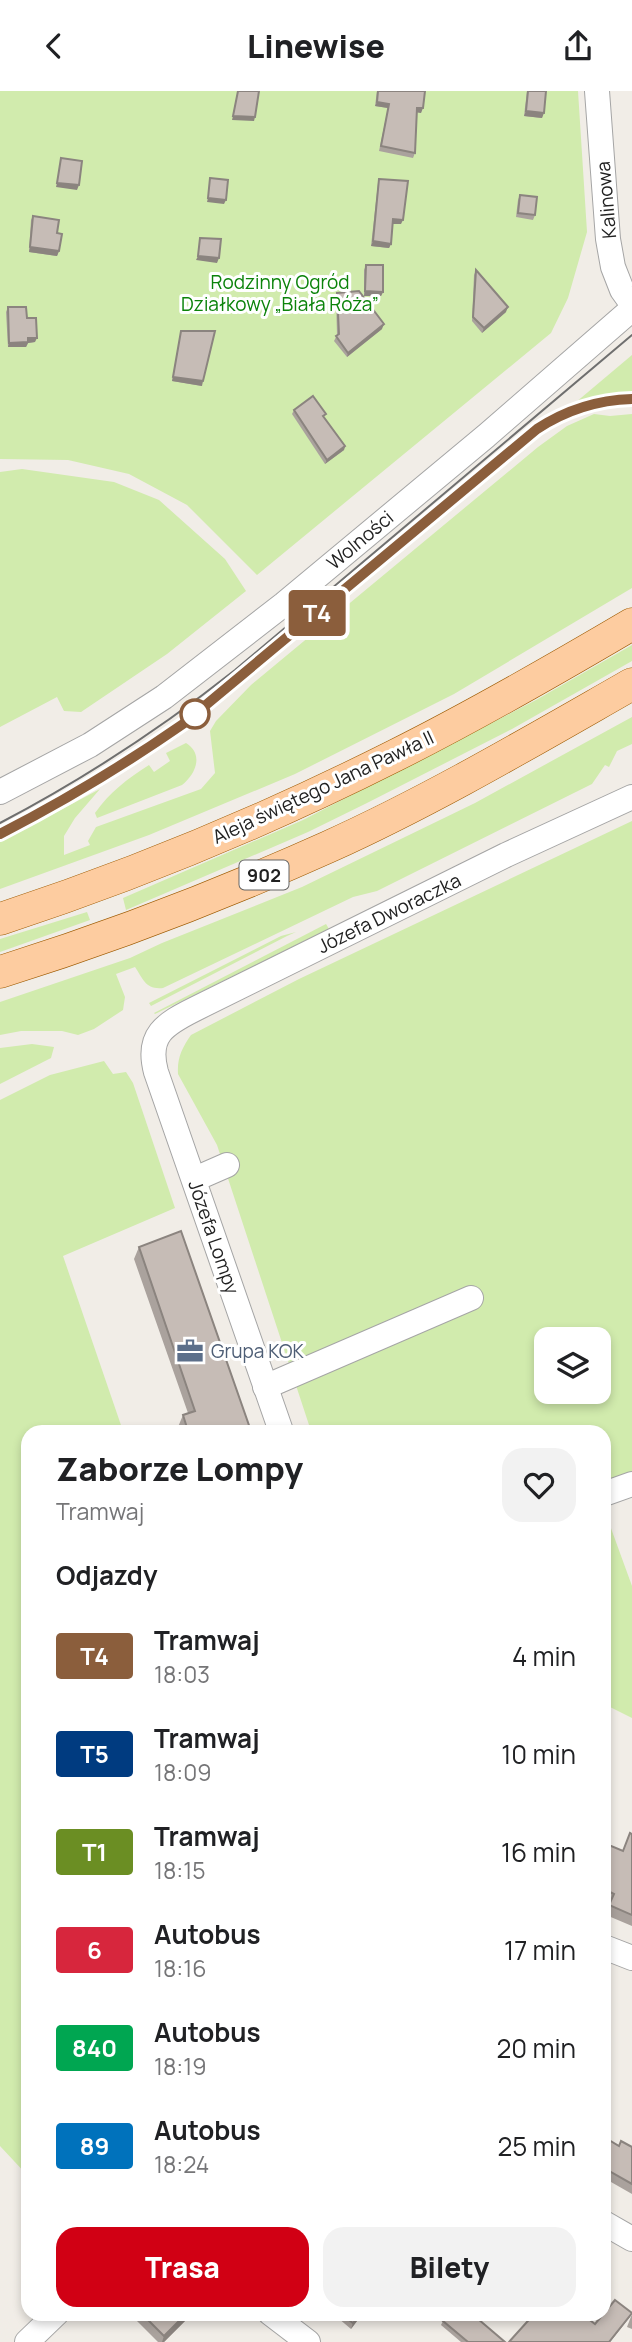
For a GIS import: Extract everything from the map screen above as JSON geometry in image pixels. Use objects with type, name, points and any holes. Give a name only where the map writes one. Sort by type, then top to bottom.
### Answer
[{"type":"main road","name":"Aleja świętego Jana Pawła II","points":[[0,919],[181,852],[303,799],[462,721],[632,624]]},
{"type":"main road","name":"902","points":[[0,972],[87,944],[222,893],[329,846],[447,788],[632,684]]},
{"type":"street","name":"Kalinowa","points":[[597,91],[611,258],[622,290],[632,306]]},
{"type":"street","name":"Wolności","points":[[0,792],[90,745],[164,697],[294,595],[507,418],[632,306]]},
{"type":"street","name":"Józefa Dworaczka","points":[[154,1041],[170,1023],[195,1009],[506,855],[632,797]]},
{"type":"street","name":"Józefa Lompy","points":[[154,1041],[152,1055],[156,1072],[279,1425]]},
{"type":"street","points":[[195,1179],[227,1165]]},
{"type":"street","points":[[265,1387],[471,1299]]},
{"type":"street","points":[[611,1492],[632,1484]]},
{"type":"street","points":[[611,1950],[632,1958]]},
{"type":"street","points":[[611,2227],[632,2239]]},
{"type":"street","points":[[27,2342],[49,2321]]},
{"type":"street","points":[[280,2321],[308,2342]]},
{"type":"green space","name":"Rodzinny Ogród Działkowy „Biała Róża”","points":[[0,91],[578,91],[587,232],[568,298],[551,333],[257,575],[187,505],[129,474],[68,460],[0,459]]},
{"type":"green space","points":[[632,355],[632,393],[612,394],[575,403]]},
{"type":"green space","points":[[594,414],[632,414],[632,588],[454,694],[295,774],[149,835],[0,889],[0,842],[100,789],[75,818],[64,836],[64,855],[90,845],[88,841],[96,827],[201,789],[215,773],[210,731],[216,721],[251,685],[538,447],[567,426]]},
{"type":"green space","points":[[22,469],[114,482],[159,500],[225,559],[246,591],[167,654],[81,712],[64,711],[57,697],[0,727],[0,472]]},
{"type":"green space","points":[[632,645],[632,661],[512,729],[308,832],[126,910],[123,898],[303,820],[536,700]]},
{"type":"green space","points":[[632,717],[632,744],[617,751],[609,767],[605,765],[592,784],[377,891],[353,897],[163,988],[149,985],[135,967],[116,974],[125,997],[123,1010],[94,1029],[78,1035],[62,1031],[21,1031],[0,1035],[0,1002],[130,958],[302,887],[475,803]]},
{"type":"green space","points":[[186,743],[195,753],[196,764],[182,785],[97,818],[95,813],[119,786],[149,765],[154,772],[170,761],[166,753]]},
{"type":"green space","points":[[632,821],[632,1476],[611,1484],[611,1425],[309,1425],[217,1145],[178,1074],[178,1063],[191,1035],[299,979]]},
{"type":"green space","points":[[87,912],[90,920],[0,952],[0,939]]},
{"type":"green space","points":[[326,924],[329,929],[154,1013]]},
{"type":"green space","points":[[296,932],[151,1006],[149,1003],[281,936]]},
{"type":"green space","points":[[32,1044],[54,1047],[51,1058],[0,1084],[0,1048]]},
{"type":"green space","points":[[104,1061],[113,1074],[126,1072],[133,1083],[175,1208],[63,1256],[121,1425],[21,1425],[21,2168],[0,2146],[0,1100],[50,1075]]},
{"type":"green space","points":[[611,1528],[632,1586],[632,1718],[611,1708]]},
{"type":"building","points":[[238,91],[259,91],[255,117],[233,116]]},
{"type":"building","points":[[378,91],[425,91],[423,108],[417,108],[415,153],[381,146],[389,104],[377,102]]},
{"type":"building","points":[[528,91],[546,91],[544,113],[526,111]]},
{"type":"building","points":[[61,158],[82,161],[79,185],[57,183]]},
{"type":"building","points":[[210,178],[228,180],[226,200],[208,198]]},
{"type":"building","points":[[379,179],[408,181],[403,220],[393,219],[391,244],[373,241]]},
{"type":"building","points":[[520,195],[537,197],[535,215],[518,213]]},
{"type":"building","points":[[33,216],[59,220],[57,233],[62,234],[59,251],[30,247]]},
{"type":"building","points":[[200,238],[221,239],[219,258],[198,256]]},
{"type":"building","points":[[366,265],[383,265],[383,292],[365,291]]},
{"type":"building","points":[[476,270],[508,307],[484,328],[473,317]]},
{"type":"building","points":[[359,291],[384,324],[348,353],[336,336],[339,334],[337,293]]},
{"type":"building","points":[[8,307],[26,307],[27,318],[36,318],[37,338],[28,338],[28,342],[9,343]]},
{"type":"building","points":[[181,331],[215,331],[203,381],[173,377]]},
{"type":"building","points":[[313,396],[326,414],[323,416],[345,446],[327,460],[294,410]]},
{"type":"building","name":"Grupa KOK","points":[[181,1231],[249,1425],[186,1425],[183,1415],[195,1411],[139,1247]]},
{"type":"building","points":[[630,1833],[632,1915],[611,1906],[614,1894],[611,1892],[611,1846],[623,1851]]},
{"type":"building","points":[[611,2141],[619,2146],[621,2141],[632,2147],[632,2184],[611,2172]]},
{"type":"building","points":[[615,2300],[632,2313],[609,2342],[509,2342],[528,2321],[591,2321],[595,2324],[598,2321],[611,2321],[611,2305]]},
{"type":"building","points":[[149,2321],[179,2321],[164,2336]]},
{"type":"building","points":[[443,2321],[480,2321],[505,2342],[468,2342]]},
{"type":"tram line","points":[[0,823],[92,771],[207,692],[632,335]]},
{"type":"tram line","points":[[526,437],[551,421],[576,410],[603,402],[632,399]]},
{"type":"tram line","name":"T4","points":[[0,834],[58,805],[183,724],[537,429],[562,414],[596,403],[632,399]]},
{"type":"place","name":"Grupa KOK","points":[[190,1351]]}]
